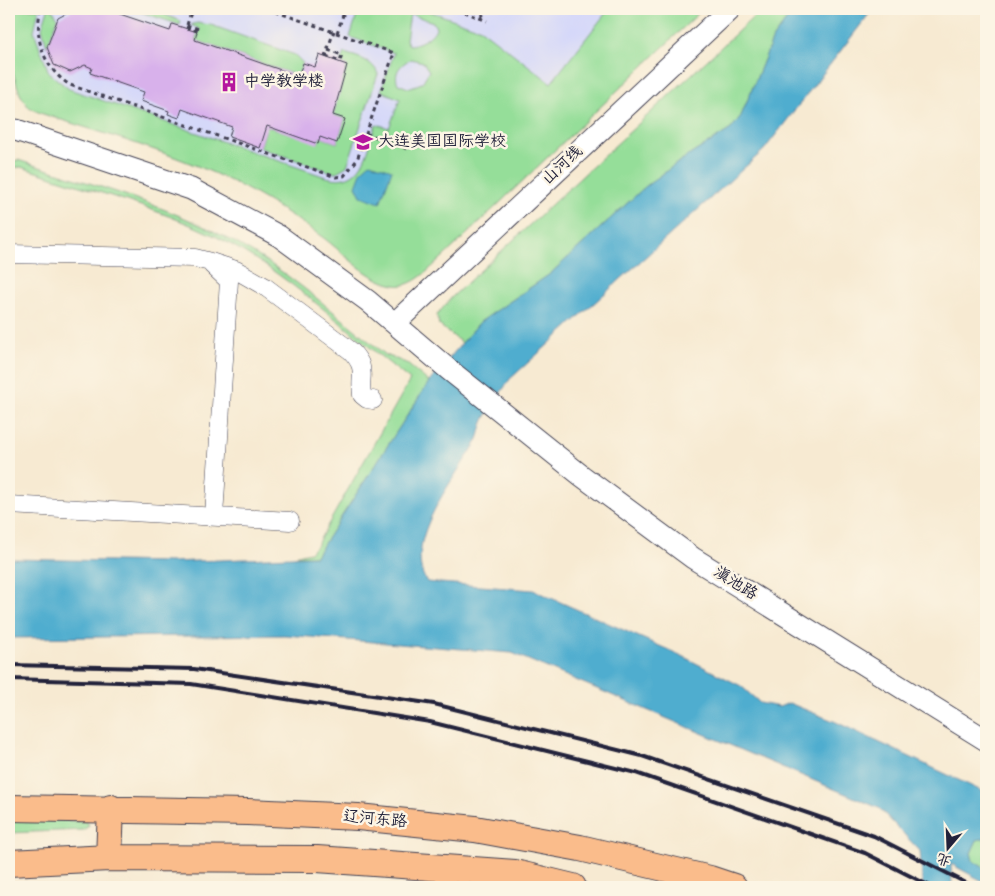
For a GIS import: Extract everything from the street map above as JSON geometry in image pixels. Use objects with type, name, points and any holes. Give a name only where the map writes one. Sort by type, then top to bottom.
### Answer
[{"type":"main road","name":"辽河东路","points":[[9,808],[112,808],[358,817],[475,829],[580,848],[710,879],[734,887]]},
{"type":"main road","points":[[109,858],[112,808]]},
{"type":"main road","points":[[9,862],[109,858],[316,858],[515,873],[573,887]]},
{"type":"street","name":"山河线","points":[[395,323],[730,9]]},
{"type":"street","name":"滇池路","points":[[14,125],[192,189],[279,236],[395,323],[448,369],[582,476],[693,558],[986,740]]},
{"type":"street","points":[[9,254],[195,258],[236,270],[264,286],[351,351],[361,361],[364,371],[362,395],[367,399],[373,400]]},
{"type":"street","points":[[203,260],[219,269],[229,281],[214,516]]},
{"type":"street","points":[[228,305],[239,290],[247,286],[264,286]]},
{"type":"street","points":[[9,505],[290,520]]},
{"type":"path","points":[[41,9],[37,31],[49,66],[55,75],[70,85],[336,177],[344,176],[350,171],[357,160],[394,53],[268,9]]},
{"type":"path","points":[[186,27],[192,9]]},
{"type":"path","points":[[328,50],[342,55],[340,61],[325,56],[345,9]]},
{"type":"path","points":[[457,9],[481,17],[486,21]]},
{"type":"path","points":[[481,17],[488,9]]},
{"type":"path","points":[[9,102],[14,125]]},
{"type":"path","points":[[366,133],[410,150]]},
{"type":"shaded area","name":"大连美国国际学校","points":[[29,9],[625,9],[421,216],[48,88]]},
{"type":"green space","points":[[9,9],[39,9],[34,31],[49,73],[69,89],[326,177],[339,179],[349,177],[356,172],[366,155],[376,124],[389,128],[400,99],[381,91],[394,53],[350,37],[359,9],[423,9],[481,29],[551,83],[609,9],[703,9],[433,266],[415,280],[401,285],[394,285],[375,278],[298,220],[227,179],[176,158],[29,108],[20,94],[9,60]],"holes":[[[410,14],[433,22],[436,28],[425,40],[409,45],[406,40]],[[411,59],[423,62],[429,71],[422,83],[408,88],[398,84],[397,72],[404,63]]]},
{"type":"green space","points":[[48,9],[52,9],[58,18],[47,47],[42,28]]},
{"type":"green space","points":[[132,9],[161,9],[165,15],[181,21],[180,25]]},
{"type":"green space","points":[[762,9],[795,9],[773,38],[741,116],[731,129],[680,161],[645,187],[550,274],[480,322],[462,343],[439,325],[437,315],[452,297]]},
{"type":"green space","points":[[197,23],[211,25],[295,55],[303,63],[298,76],[195,40],[200,29],[191,25]]},
{"type":"green space","points":[[344,53],[368,62],[376,69],[378,74],[347,166],[335,173],[260,148],[267,126],[318,143],[320,137],[337,143],[345,119],[333,115],[347,65],[340,63]]},
{"type":"green space","points":[[18,160],[137,199],[223,236],[268,262],[320,301],[386,355],[406,363],[429,382],[316,556],[294,556],[310,552],[316,546],[410,380],[316,303],[241,250],[193,226],[148,208],[21,167],[9,168],[9,162]]},
{"type":"green space","points":[[9,819],[87,821],[89,826],[83,830],[9,833]]},
{"type":"green space","points":[[985,837],[986,869],[973,861],[971,853],[977,840]]},
{"type":"water","points":[[795,9],[873,9],[764,150],[510,379],[488,413],[476,443],[434,510],[421,548],[421,566],[427,582],[533,590],[680,655],[741,686],[760,703],[779,707],[789,703],[836,722],[986,793],[986,838],[977,840],[971,853],[973,861],[986,869],[986,883],[951,864],[952,887],[923,887],[920,851],[879,808],[512,653],[285,635],[9,638],[9,559],[172,562],[316,556],[429,382],[480,322],[550,274],[645,187],[680,161],[731,129],[741,116],[773,38]]},
{"type":"water","points":[[370,163],[392,170],[380,203],[361,196],[356,186],[362,170]]},
{"type":"building","name":"中学教学楼","points":[[75,9],[105,9],[170,31],[172,24],[197,32],[195,40],[298,76],[303,63],[315,67],[319,55],[347,65],[333,115],[345,119],[337,143],[320,137],[318,144],[267,126],[260,148],[229,137],[232,127],[182,109],[179,118],[168,114],[169,111],[141,101],[144,92],[90,73],[92,68],[85,65],[70,72],[54,65],[47,47],[58,18]]},
{"type":"railway","points":[[9,665],[194,669],[434,704],[642,756],[874,836],[974,887]]},
{"type":"railway","points":[[9,679],[191,684],[430,722],[636,773],[865,853],[932,887]]},
{"type":"place","name":"中学教学楼","points":[[229,82]]},
{"type":"place","name":"大连美国国际学校","points":[[363,142]]}]
